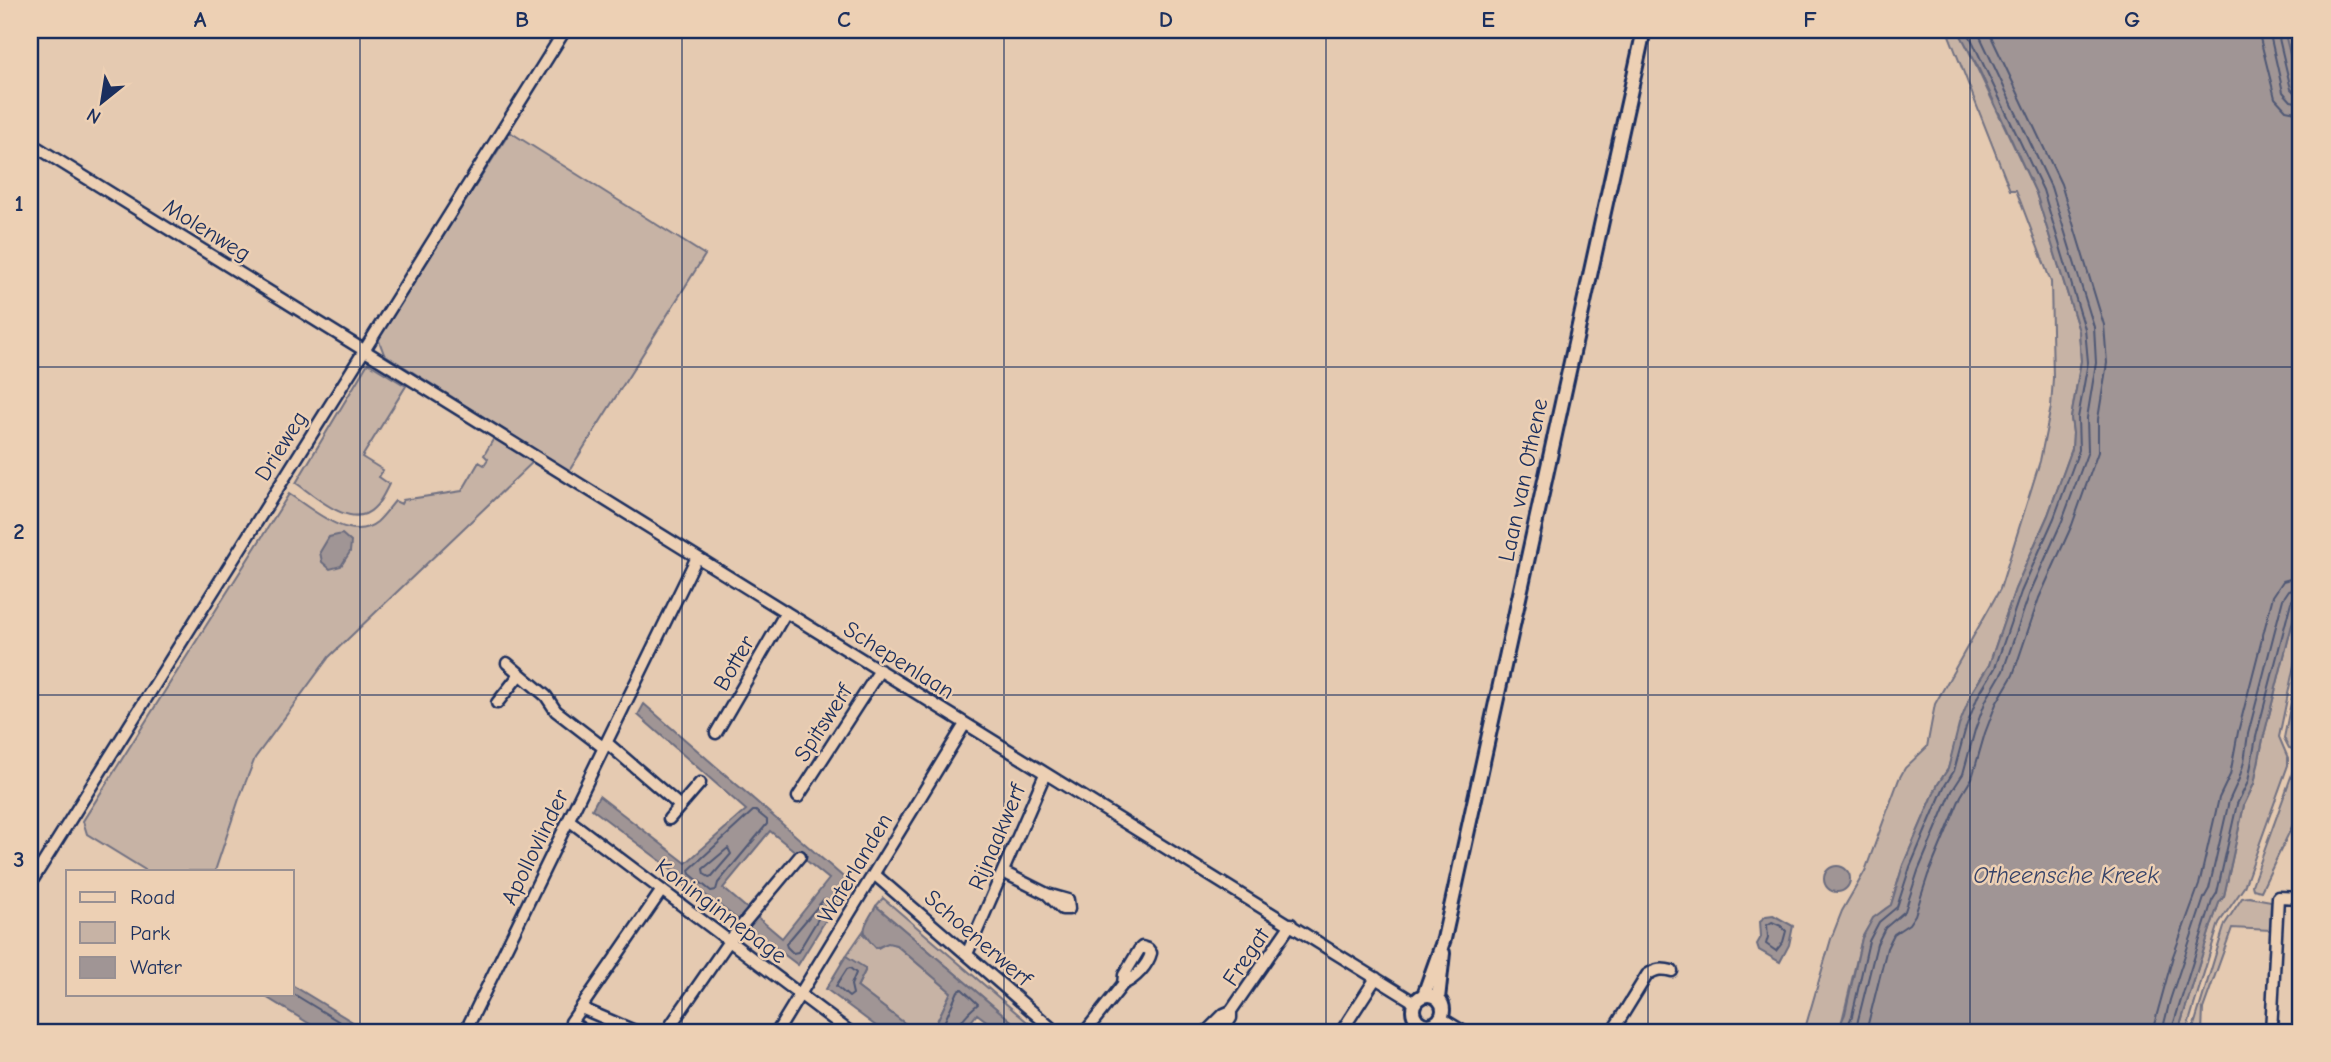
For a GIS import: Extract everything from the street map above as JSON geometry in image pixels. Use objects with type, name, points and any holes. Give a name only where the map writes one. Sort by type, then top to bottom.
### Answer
[{"type":"street","name":"Drieweg","points":[[30,884],[565,30]]},
{"type":"street","name":"Laan van Othene","points":[[1428,1026],[1443,1007],[1438,999],[1444,939],[1644,30]]},
{"type":"street","name":"Molenweg","points":[[30,143],[364,350]]},
{"type":"street","name":"Schepenlaan","points":[[364,350],[1376,978],[1419,999]]},
{"type":"street","name":"Apollovlinder","points":[[465,1032],[697,557]]},
{"type":"street","name":"Botter","points":[[716,733],[786,612]]},
{"type":"street","points":[[507,663],[546,696],[556,711],[605,745],[680,806]]},
{"type":"street","name":"Spitswerf","points":[[798,797],[880,670]]},
{"type":"street","points":[[497,703],[520,674]]},
{"type":"street","name":"Waterlanden","points":[[777,1032],[965,724]]},
{"type":"street","name":"Rijnaakwerf","points":[[967,954],[1045,774]]},
{"type":"street","points":[[669,819],[700,783]]},
{"type":"street","name":"Koninginnepage","points":[[570,821],[850,1032]]},
{"type":"street","points":[[666,1032],[738,930],[800,856]]},
{"type":"street","points":[[1003,872],[1046,894]]},
{"type":"street","name":"Schoenerwerf","points":[[874,874],[1056,1032]]},
{"type":"street","points":[[586,1032],[571,1022],[662,890]]},
{"type":"street","points":[[2271,1032],[2278,897],[2301,898]]},
{"type":"street","name":"Fregat","points":[[1206,1032],[1224,1014],[1231,1011],[1291,924]]},
{"type":"street","name":"Laan van Othene","points":[[1419,999],[1444,939]]},
{"type":"street","points":[[1612,1032],[1647,975],[1655,970],[1672,971]]},
{"type":"street","points":[[1341,1032],[1376,978]]},
{"type":"street","points":[[1085,1032],[1123,984]]},
{"type":"street","points":[[1438,999],[1433,995],[1419,999],[1414,1014],[1428,1026],[1460,1031]]},
{"type":"street","points":[[581,1008],[637,1032]]},
{"type":"street","name":"Fregat","points":[[1222,1032],[1231,1018],[1231,1011]]},
{"type":"green space","points":[[1947,30],[1960,32],[2036,193],[2079,331],[2081,361],[2071,418],[2072,449],[2048,515],[2015,589],[1989,665],[1972,692],[1948,769],[1938,784],[1903,865],[1891,905],[1874,919],[1862,938],[1841,1025],[1837,1032],[1804,1032],[1831,939],[1842,911],[1865,871],[1899,779],[1905,768],[1927,747],[1935,704],[2000,589],[2040,461],[2051,407],[2051,282],[2016,190],[2010,190]]},
{"type":"green space","points":[[2284,30],[2301,30],[2301,100]]},
{"type":"green space","points":[[510,132],[705,255],[569,471],[384,354],[378,338]]},
{"type":"green space","points":[[368,363],[406,386],[362,457],[383,470],[379,477],[389,484],[374,508],[355,516],[323,503],[296,483]]},
{"type":"green space","points":[[494,438],[501,439],[535,460],[329,657],[255,758],[215,870],[145,870],[87,834],[83,821],[289,494],[331,521],[355,529],[366,528],[380,520],[395,501],[401,504],[403,500],[462,491],[479,462],[484,465],[488,459],[484,455]]},
{"type":"green space","points":[[2301,589],[2301,632],[2279,737],[2288,758],[2288,765],[2244,887],[2219,923],[2186,1032],[2178,1032],[2212,923],[2224,896],[2244,805],[2254,784]]},
{"type":"green space","points":[[2301,652],[2301,736],[2293,749],[2289,748],[2284,738]]},
{"type":"green space","points":[[2296,763],[2301,763],[2301,808],[2261,891],[2253,889],[2252,885]]},
{"type":"green space","points":[[883,898],[1039,1032],[1024,1032],[876,906]]},
{"type":"green space","points":[[2242,898],[2271,901],[2270,930],[2232,928],[2203,1009],[2202,1032],[2192,1032],[2225,924]]},
{"type":"green space","points":[[864,930],[864,935],[878,948],[888,942],[896,945],[951,992],[932,1032],[916,1032],[857,987],[865,971],[846,956]]},
{"type":"water","name":"Otheensche Kreek","points":[[1958,30],[2284,30],[2301,100],[2301,589],[2254,784],[2244,805],[2224,896],[2212,923],[2178,1032],[1837,1032],[1845,1014],[1862,938],[1873,918],[1891,905],[1903,865],[1938,784],[1948,769],[1959,725],[1972,692],[1989,665],[2015,589],[2048,515],[2072,449],[2071,418],[2081,361],[2079,331],[2036,193]]},
{"type":"water","points":[[342,534],[351,542],[350,552],[341,566],[330,569],[322,562],[320,552],[329,537]]},
{"type":"water","points":[[644,704],[849,882],[798,965],[592,809],[599,796],[686,863],[746,810],[638,715]],"holes":[[[770,831],[829,879],[782,938],[723,888]]]},
{"type":"water","points":[[1837,866],[1846,870],[1850,879],[1846,888],[1837,892],[1828,888],[1824,879],[1828,870]]},
{"type":"water","points":[[876,906],[1024,1032],[1001,1032],[977,1014],[963,1032],[932,1032],[951,992],[896,945],[888,943],[876,948],[870,942],[865,927]]},
{"type":"water","points":[[1773,915],[1793,926],[1789,945],[1780,962],[1759,950],[1757,944],[1761,937],[1760,921]]},
{"type":"water","points":[[846,956],[865,968],[857,987],[916,1032],[884,1032],[826,989]]},
{"type":"water","points":[[294,986],[369,1032],[323,1032],[264,996],[294,996]]}]
